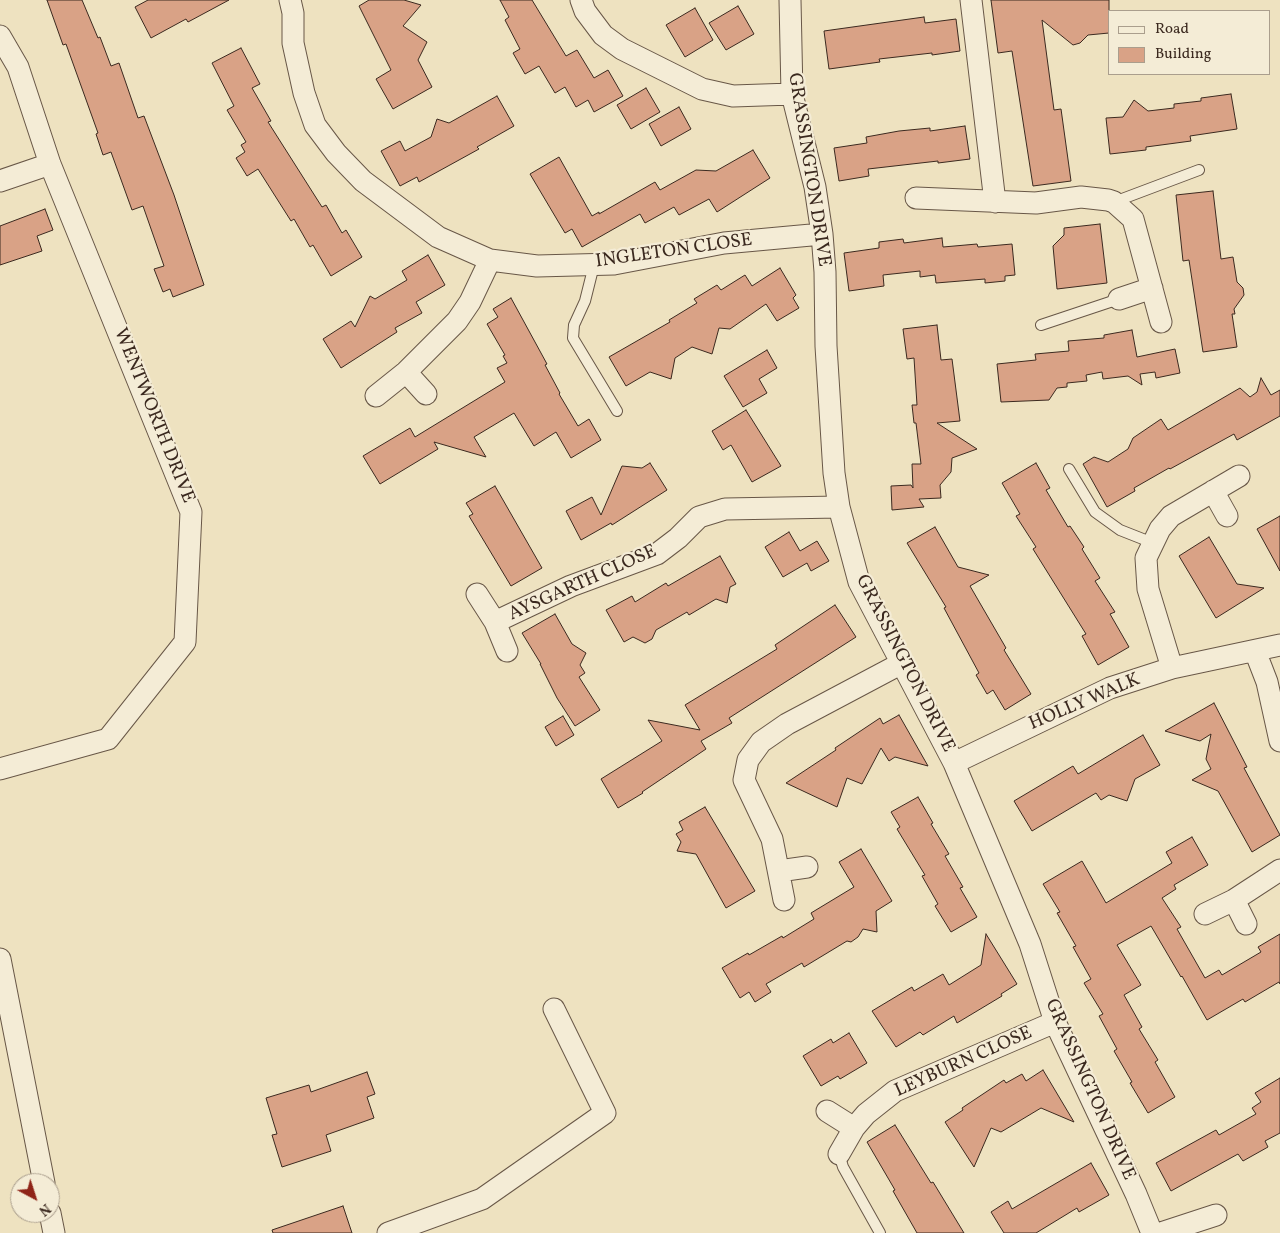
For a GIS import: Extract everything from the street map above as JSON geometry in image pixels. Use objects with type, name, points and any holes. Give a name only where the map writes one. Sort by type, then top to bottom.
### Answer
[{"type":"street","name":"INGLETON CLOSE","points":[[290,0],[293,12],[293,43],[304,93],[316,125],[336,153],[363,181],[438,237],[490,260],[537,266],[614,264],[724,243],[822,234]]},
{"type":"street","points":[[581,0],[586,11],[603,35],[622,48],[702,89],[733,96],[792,94]]},
{"type":"street","name":"GRASSINGTON DRIVE","points":[[790,0],[792,94],[815,188],[822,234],[825,272],[826,356],[834,473],[839,507],[859,582],[954,763],[1030,944],[1055,1022],[1136,1194],[1152,1233]]},
{"type":"street","points":[[971,0],[995,202]]},
{"type":"street","name":"WENTWORTH DRIVE","points":[[0,36],[18,66],[50,164],[191,512],[185,642],[108,739],[0,769]]},
{"type":"street","points":[[0,181],[50,164]]},
{"type":"street","points":[[916,198],[1036,203],[1081,197],[1114,202],[1133,219],[1161,322]]},
{"type":"street","points":[[376,396],[406,372],[457,321],[470,302],[490,260]]},
{"type":"street","points":[[1119,299],[1152,288]]},
{"type":"street","points":[[406,372],[426,394]]},
{"type":"street","points":[[1172,668],[1148,589],[1146,558],[1160,529],[1171,516],[1239,476]]},
{"type":"street","points":[[1213,491],[1227,516]]},
{"type":"street","name":"AYSGARTH CLOSE","points":[[494,622],[571,586],[657,554],[678,538],[699,517],[725,509],[839,507]]},
{"type":"street","name":"AYSGARTH CLOSE","points":[[477,594],[494,622],[508,651]]},
{"type":"street","name":"HOLLY WALK","points":[[954,763],[1110,688],[1172,668],[1280,645]]},
{"type":"street","points":[[1255,651],[1266,682],[1280,741]]},
{"type":"street","points":[[784,900],[772,839],[744,780],[748,760],[761,742],[787,724],[902,663]]},
{"type":"street","points":[[779,872],[807,867]]},
{"type":"street","points":[[1206,914],[1234,900],[1280,870]]},
{"type":"street","points":[[1234,900],[1246,924]]},
{"type":"street","points":[[0,959],[42,1173]]},
{"type":"street","points":[[388,1233],[482,1199],[605,1113],[554,1009]]},
{"type":"street","name":"LEYBURN CLOSE","points":[[839,1154],[854,1128],[866,1114],[895,1091],[1055,1022]]},
{"type":"street","points":[[827,1111],[854,1128]]},
{"type":"street","points":[[1161,1233],[1216,1215]]},
{"type":"lane","points":[[1114,202],[1199,170]]},
{"type":"lane","points":[[594,264],[585,301],[574,325],[573,338],[617,412]]},
{"type":"lane","points":[[1041,325],[1119,299]]},
{"type":"lane","points":[[1068,469],[1095,512],[1120,530],[1153,543]]},
{"type":"lane","points":[[839,1154],[843,1167],[880,1233]]},
{"type":"building","points":[[47,0],[82,0],[98,38],[100,37],[111,66],[119,63],[138,118],[144,116],[174,195],[204,285],[173,297],[170,289],[163,292],[154,269],[164,266],[143,206],[132,210],[111,152],[103,155],[96,134],[98,133],[66,44],[63,45]]},
{"type":"building","points":[[148,0],[229,0],[188,22],[186,19],[151,38],[135,7]]},
{"type":"building","points":[[369,0],[404,0],[421,5],[403,26],[427,42],[418,60],[432,87],[393,109],[376,79],[391,70],[359,6]]},
{"type":"building","points":[[500,0],[532,0],[566,56],[577,50],[594,78],[608,70],[623,96],[594,112],[588,100],[576,107],[565,87],[555,93],[539,66],[525,74],[513,53],[520,49],[505,20],[509,17]]},
{"type":"building","points":[[991,0],[1109,0],[1108,33],[1088,35],[1080,43],[1073,45],[1042,20],[1054,110],[1061,109],[1071,181],[1033,186],[1012,51],[998,53]]},
{"type":"building","points":[[738,6],[754,34],[726,50],[709,23]]},
{"type":"building","points":[[695,8],[713,40],[685,57],[666,25]]},
{"type":"building","points":[[924,17],[925,23],[956,19],[960,51],[879,59],[880,62],[829,69],[824,31]]},
{"type":"building","points":[[241,48],[260,84],[252,88],[271,121],[268,122],[322,207],[326,205],[342,233],[346,230],[362,257],[331,276],[313,245],[310,247],[294,219],[291,221],[258,169],[247,176],[236,158],[245,152],[241,145],[246,142],[227,110],[234,106],[212,63]]},
{"type":"building","points":[[646,88],[660,112],[631,129],[617,105]]},
{"type":"building","points":[[1231,94],[1237,129],[1190,136],[1191,141],[1146,147],[1146,150],[1110,154],[1106,118],[1123,117],[1134,100],[1148,111],[1174,108],[1174,104],[1201,101],[1201,98]]},
{"type":"building","points":[[497,96],[514,126],[477,147],[479,149],[419,182],[417,177],[400,186],[381,151],[400,141],[405,151],[431,137],[437,119],[449,123]]},
{"type":"building","points":[[679,107],[691,129],[661,146],[649,124]]},
{"type":"building","points":[[965,126],[970,159],[868,169],[869,176],[839,181],[834,148],[867,143],[866,137],[899,131],[930,128],[930,131]]},
{"type":"building","points":[[753,150],[770,178],[717,212],[709,199],[679,215],[674,207],[645,223],[640,214],[582,247],[572,229],[565,233],[530,174],[559,157],[592,216],[599,212],[599,214],[655,182],[660,190],[696,170],[716,171]]},
{"type":"building","points":[[1213,191],[1221,259],[1233,257],[1237,282],[1243,288],[1244,295],[1234,309],[1235,314],[1232,314],[1237,347],[1203,352],[1189,260],[1183,261],[1176,195]]},
{"type":"building","points":[[45,209],[53,230],[37,236],[42,251],[0,265],[0,226]]},
{"type":"building","points":[[1100,224],[1107,283],[1057,289],[1053,246],[1064,235],[1064,228]]},
{"type":"building","points":[[942,238],[943,247],[977,244],[978,247],[1012,244],[1015,275],[1005,276],[1005,281],[985,283],[985,279],[936,283],[935,275],[920,277],[920,271],[883,275],[884,286],[849,291],[844,253],[879,248],[879,242],[903,239],[904,243]]},
{"type":"building","points":[[428,255],[445,285],[416,302],[422,313],[395,328],[397,332],[341,368],[323,339],[351,321],[355,327],[370,296],[375,299],[407,280],[402,271]]},
{"type":"building","points":[[780,268],[796,295],[793,298],[799,308],[777,321],[766,304],[730,329],[719,328],[712,354],[692,347],[675,358],[671,379],[650,372],[626,386],[609,357],[670,322],[669,320],[697,303],[694,299],[717,285],[721,290],[745,275],[752,286]]},
{"type":"building","points":[[511,298],[547,364],[545,365],[559,394],[578,426],[589,419],[601,440],[571,458],[556,432],[534,446],[514,413],[474,437],[486,457],[434,442],[438,449],[380,484],[363,456],[410,428],[415,437],[505,382],[497,368],[507,363],[503,356],[505,355],[487,324],[498,317],[493,309]]},
{"type":"building","points":[[937,325],[941,360],[952,359],[960,421],[937,423],[977,449],[952,458],[951,472],[940,485],[941,498],[919,499],[924,507],[892,510],[891,486],[911,485],[913,488],[912,464],[921,464],[912,405],[917,405],[914,358],[907,359],[903,329]]},
{"type":"building","points":[[1132,330],[1137,357],[1175,349],[1180,373],[1156,378],[1155,372],[1140,374],[1142,385],[1128,376],[1103,379],[1102,372],[1086,375],[1087,381],[1067,383],[1067,387],[1057,388],[1049,400],[1001,402],[997,364],[1036,360],[1035,354],[1069,351],[1068,341],[1104,338],[1104,335]]},
{"type":"building","points":[[767,350],[777,368],[759,379],[767,393],[743,407],[724,376]]},
{"type":"building","points":[[1261,378],[1271,395],[1280,390],[1280,416],[1237,440],[1234,434],[1169,468],[1134,488],[1135,491],[1107,507],[1083,464],[1094,457],[1108,462],[1128,449],[1133,438],[1161,419],[1168,430],[1240,388],[1250,397],[1257,392]]},
{"type":"building","points":[[746,410],[781,466],[752,482],[731,445],[723,450],[712,431]]},
{"type":"building","points":[[650,463],[667,490],[612,525],[611,523],[581,540],[566,511],[592,497],[601,515],[622,466],[642,468]]},
{"type":"building","points":[[1036,463],[1050,488],[1046,490],[1068,527],[1070,526],[1084,547],[1082,549],[1100,578],[1095,581],[1115,612],[1110,614],[1129,647],[1098,665],[1082,636],[1086,634],[1033,549],[1036,547],[1016,516],[1020,514],[1002,483]]},
{"type":"building","points":[[495,486],[542,568],[511,586],[469,516],[473,514],[466,503]]},
{"type":"building","points":[[1280,516],[1280,571],[1257,529]]},
{"type":"building","points":[[935,527],[958,567],[989,575],[970,586],[1006,648],[1004,650],[1031,694],[1005,710],[993,690],[987,694],[976,675],[979,673],[944,608],[946,607],[907,543]]},
{"type":"building","points":[[789,532],[800,551],[817,541],[829,561],[811,571],[807,563],[783,577],[765,547]]},
{"type":"building","points":[[1209,537],[1237,584],[1264,588],[1216,618],[1179,556]]},
{"type":"building","points":[[720,556],[736,584],[730,587],[727,603],[716,599],[689,615],[687,612],[656,630],[652,639],[645,643],[633,637],[624,642],[606,610],[632,596],[635,602],[666,583],[668,586]]},
{"type":"building","points":[[835,605],[856,637],[729,718],[732,723],[701,741],[706,749],[618,808],[601,779],[662,741],[648,720],[700,730],[685,705],[777,649],[775,645]]},
{"type":"building","points":[[555,614],[572,644],[586,653],[580,665],[585,673],[579,677],[600,710],[575,726],[557,698],[541,664],[522,633]]},
{"type":"building","points":[[1214,703],[1247,767],[1244,768],[1280,835],[1252,852],[1218,791],[1192,780],[1211,769],[1206,759],[1211,734],[1200,741],[1165,731]]},
{"type":"building","points":[[899,715],[928,766],[895,757],[889,761],[881,748],[862,784],[847,778],[837,807],[786,783],[880,718],[883,724]]},
{"type":"building","points":[[563,716],[574,735],[556,746],[545,727]]},
{"type":"building","points":[[1143,735],[1160,765],[1135,779],[1127,801],[1109,795],[1101,800],[1096,793],[1032,831],[1014,801],[1073,766],[1078,774]]},
{"type":"building","points":[[918,797],[949,854],[945,856],[963,887],[960,888],[977,917],[951,932],[935,906],[938,904],[922,876],[925,875],[897,829],[900,827],[891,812]]},
{"type":"building","points":[[705,807],[755,891],[726,908],[696,854],[677,851],[681,842],[676,834],[683,830],[679,822]]},
{"type":"building","points":[[1192,837],[1208,865],[1174,885],[1176,889],[1162,898],[1181,927],[1177,929],[1205,978],[1219,970],[1222,975],[1261,952],[1258,947],[1280,934],[1280,984],[1279,982],[1245,1002],[1243,999],[1207,1020],[1151,926],[1117,945],[1141,985],[1124,995],[1142,1027],[1139,1029],[1158,1060],[1155,1062],[1175,1097],[1148,1113],[1114,1051],[1117,1049],[1099,1016],[1103,1014],[1084,983],[1091,979],[1073,947],[1076,946],[1057,913],[1060,912],[1043,884],[1082,861],[1106,903],[1172,863],[1166,852]]},
{"type":"building","points":[[861,849],[892,901],[876,911],[877,932],[863,929],[858,937],[851,942],[847,941],[804,967],[802,963],[766,984],[771,992],[755,1002],[749,992],[740,998],[722,968],[782,936],[783,938],[814,919],[811,913],[854,887],[839,862]]},
{"type":"building","points":[[986,934],[1017,984],[1001,994],[1002,996],[957,1023],[954,1016],[923,1035],[920,1032],[896,1047],[872,1011],[912,987],[914,991],[943,974],[949,985],[981,965]]},
{"type":"building","points":[[849,1033],[867,1063],[840,1079],[838,1076],[821,1086],[803,1056],[831,1039],[833,1043]]},
{"type":"building","points":[[1043,1070],[1074,1122],[1041,1108],[1001,1132],[991,1128],[974,1167],[945,1122],[963,1110],[962,1108],[1004,1080],[1006,1083],[1022,1074],[1026,1081]]},
{"type":"building","points":[[367,1072],[375,1094],[367,1097],[374,1118],[326,1135],[331,1151],[282,1167],[272,1135],[277,1134],[266,1098],[309,1085],[311,1092]]},
{"type":"building","points":[[1280,1078],[1280,1133],[1265,1141],[1268,1147],[1243,1161],[1238,1154],[1171,1191],[1156,1163],[1216,1130],[1219,1135],[1256,1114],[1252,1108],[1261,1102],[1255,1093]]},
{"type":"building","points":[[895,1125],[964,1233],[917,1233],[867,1142]]},
{"type":"building","points":[[1091,1163],[1109,1195],[1079,1212],[1077,1208],[1036,1233],[1004,1233],[991,1212],[1008,1201],[1012,1209]]},
{"type":"building","points":[[343,1206],[352,1233],[273,1233],[272,1230]]}]
